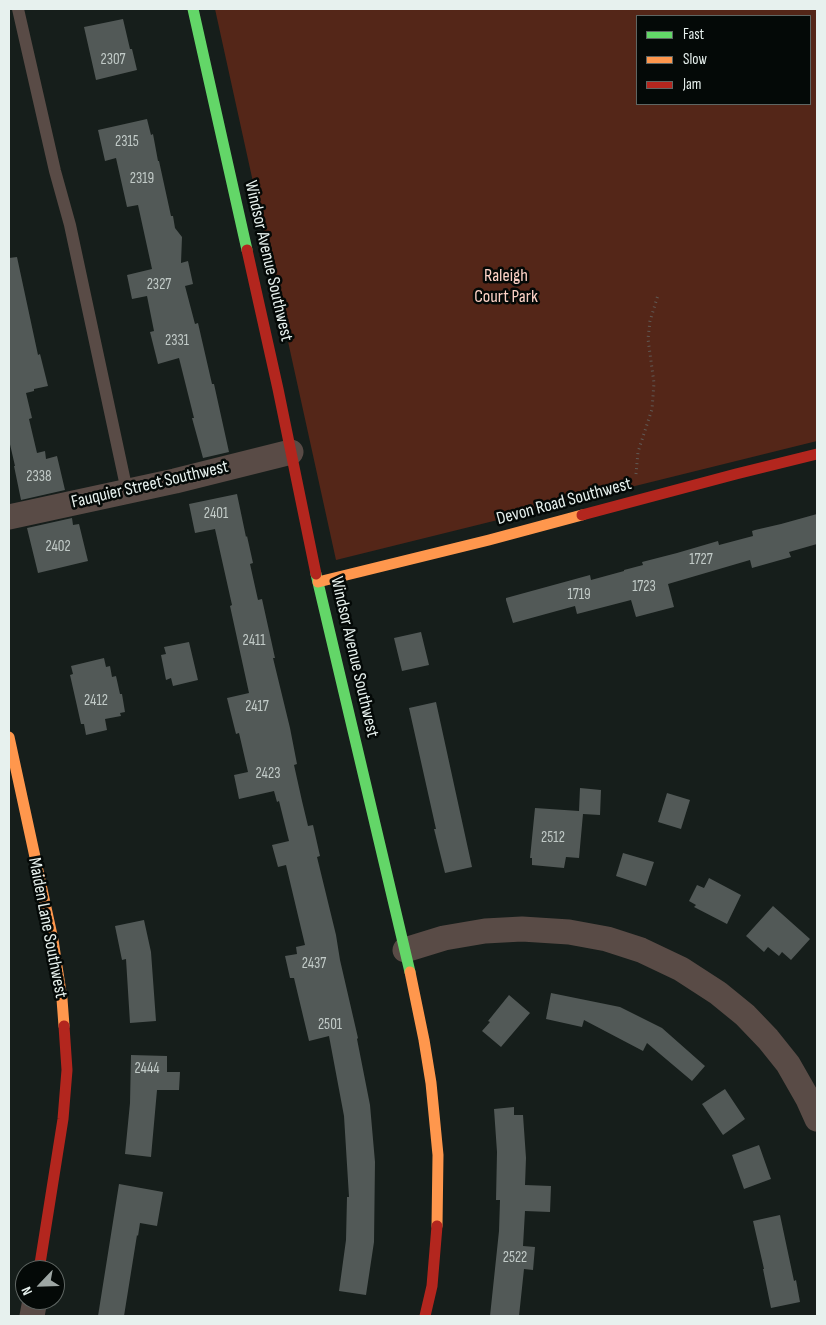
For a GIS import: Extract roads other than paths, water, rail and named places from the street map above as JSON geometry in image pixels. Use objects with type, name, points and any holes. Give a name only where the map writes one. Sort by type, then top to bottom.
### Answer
[{"type":"street","name":"Windsor Avenue Southwest","points":[[193,9],[276,379],[318,582],[405,950],[424,1040],[430,1074],[438,1154],[437,1228],[432,1286],[425,1316]]},
{"type":"street","name":"Fauquier Street Southwest","points":[[9,517],[175,481],[291,452]]},
{"type":"street","name":"Devon Road Southwest","points":[[318,582],[489,540],[817,454]]},
{"type":"street","name":"Maiden Lane Southwest","points":[[9,737],[53,940],[62,1000],[65,1043],[66,1070],[63,1119],[41,1260]]},
{"type":"street","points":[[405,950],[444,938],[485,931],[522,930],[569,932],[607,939],[641,950],[681,969],[718,993],[745,1015],[788,1064],[817,1119]]},
{"type":"lane","points":[[18,9],[55,171],[70,225],[127,491]]},
{"type":"park label","name":"Raleigh Court Park","points":[[506,286]]}]
